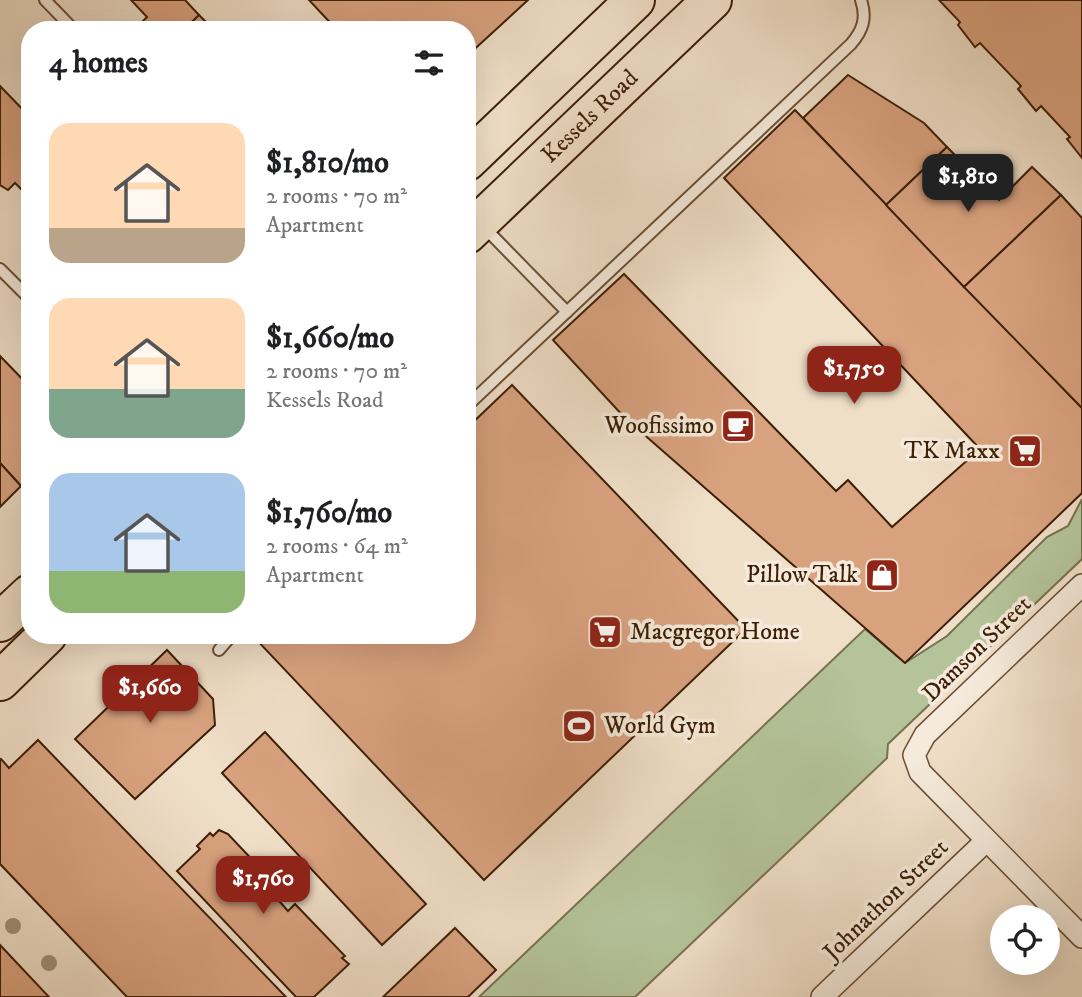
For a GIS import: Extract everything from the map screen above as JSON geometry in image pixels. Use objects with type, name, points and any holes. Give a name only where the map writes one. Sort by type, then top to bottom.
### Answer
[{"type":"highway","points":[[476,152],[635,0]]},
{"type":"highway","name":"Kessels Road","points":[[476,225],[712,0]]},
{"type":"highway","points":[[0,622],[21,602]]},
{"type":"highway","points":[[0,681],[38,644]]},
{"type":"street","name":"Damson Street","points":[[986,841],[920,772],[914,755],[925,735],[1082,585]]},
{"type":"street","points":[[986,841],[1082,936]]},
{"type":"street","name":"Johnathon Street","points":[[822,997],[986,841]]},
{"type":"lane","points":[[45,0],[65,21]]},
{"type":"lane","points":[[476,398],[851,44],[865,16],[861,0]]},
{"type":"lane","points":[[476,231],[567,312]]},
{"type":"lane","points":[[0,269],[21,290]]},
{"type":"lane","points":[[219,650],[224,644]]},
{"type":"green space","points":[[1082,499],[1082,559],[888,744],[887,758],[635,997],[479,997],[865,629],[905,663],[947,636],[1047,537],[1068,526]]},
{"type":"building","points":[[131,0],[185,0],[199,15],[193,21],[143,21],[147,17]]},
{"type":"building","points":[[309,0],[528,0],[476,48],[476,21],[329,21]]},
{"type":"building","points":[[939,0],[1082,0],[1082,158],[1067,139],[1070,137],[1041,106],[1036,111],[1018,89],[1021,86],[980,43],[975,47],[958,25],[960,22]]},
{"type":"building","points":[[199,15],[205,21],[193,21]]},
{"type":"building","points":[[848,75],[924,123],[947,147],[886,205],[803,118]]},
{"type":"building","points":[[0,86],[21,108],[21,189],[15,183],[8,190],[0,185]]},
{"type":"building","points":[[795,110],[1082,408],[1082,493],[905,663],[624,417],[553,340],[624,274],[836,491],[848,480],[892,527],[980,449],[724,178]]},
{"type":"building","points":[[947,147],[999,200],[1032,167],[1061,195],[964,287],[886,205]]},
{"type":"building","points":[[1061,195],[1082,218],[1082,408],[964,287]]},
{"type":"building","points":[[0,356],[21,378],[21,486],[0,463]]},
{"type":"building","name":"Macgregor Home","points":[[512,385],[746,629],[484,880],[261,644],[476,644],[476,419]]},
{"type":"building","points":[[0,463],[21,486],[0,507]]},
{"type":"building","points":[[167,650],[213,699],[215,725],[135,799],[75,739]]},
{"type":"building","points":[[265,732],[426,904],[382,945],[222,773]]},
{"type":"building","points":[[38,740],[286,997],[127,997],[0,864],[0,760],[9,768]]},
{"type":"building","points":[[219,830],[228,834],[277,886],[271,892],[288,911],[295,904],[345,956],[342,958],[349,964],[314,997],[296,997],[177,871],[200,849],[197,846],[210,833],[213,836]]},
{"type":"building","points":[[455,928],[496,970],[468,997],[383,997]]},
{"type":"building","points":[[0,945],[49,997],[0,997]]},
{"type":"place","name":"Woofissimo","points":[[738,426]]},
{"type":"place","name":"TK Maxx","points":[[1025,451]]},
{"type":"place","name":"Pillow Talk","points":[[882,575]]},
{"type":"place","name":"Macgregor Home","points":[[605,632]]},
{"type":"place","name":"World Gym","points":[[579,726]]}]
